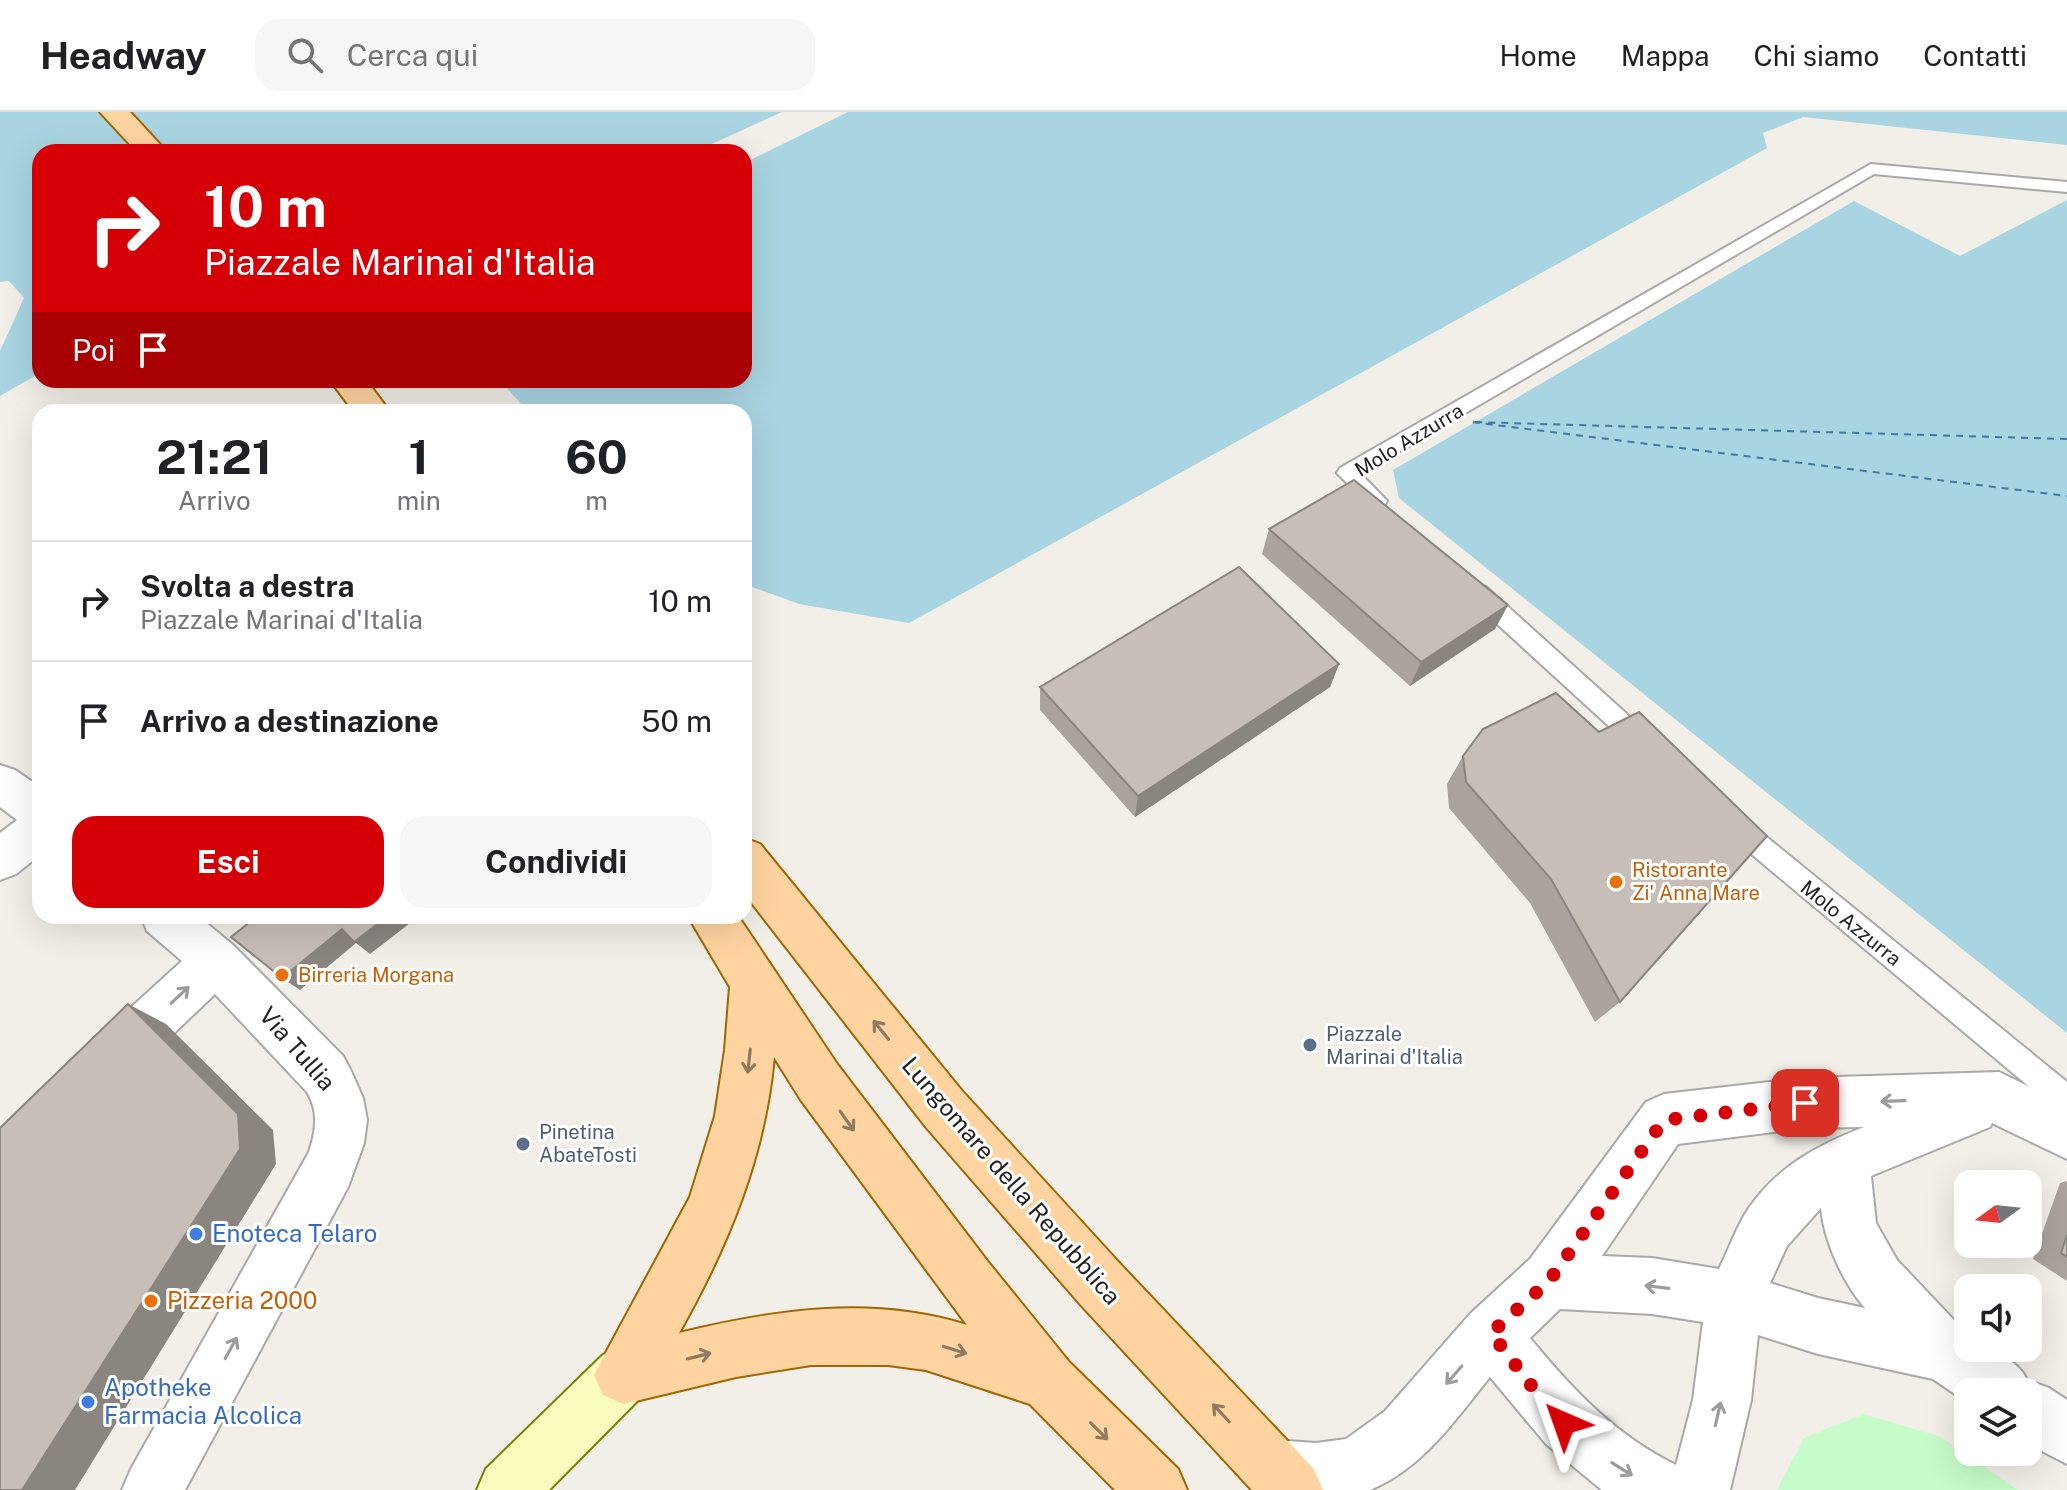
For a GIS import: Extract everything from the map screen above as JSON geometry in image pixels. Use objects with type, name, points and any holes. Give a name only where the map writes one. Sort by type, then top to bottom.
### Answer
[{"type":"main road","points":[[114,112],[145,144]]},
{"type":"main road","points":[[354,388],[366,404]]},
{"type":"main road","name":"Lungomare della Repubblica","points":[[752,868],[944,1109],[1101,1285],[1284,1480]]},
{"type":"main road","points":[[716,924],[889,1179],[1049,1382],[1157,1490]]},
{"type":"main road","points":[[623,1375],[695,1249],[730,1163],[749,1070],[754,984]]},
{"type":"main road","points":[[623,1375],[733,1348],[852,1333],[925,1342],[1049,1382]]},
{"type":"street","points":[[0,783],[32,805]]},
{"type":"street","points":[[0,860],[32,834]]},
{"type":"street","name":"Via Tullia","points":[[152,1490],[329,1168],[340,1141],[342,1117],[338,1093],[331,1084],[216,961],[173,924]]},
{"type":"street","points":[[80,1088],[216,961]]},
{"type":"street","points":[[1284,1480],[1338,1472],[1360,1465],[1382,1452],[1403,1433],[1491,1333],[1549,1281],[1664,1120],[1805,1103],[1999,1097],[2067,1133]]},
{"type":"street","points":[[1700,1490],[1722,1400],[1734,1299],[1768,1227],[1811,1180],[1843,1161],[1999,1097]]},
{"type":"street","points":[[1843,1161],[1850,1228],[1877,1280],[1945,1353],[1982,1378]]},
{"type":"street","points":[[1549,1281],[1652,1286],[1734,1299],[1818,1326],[1945,1353]]},
{"type":"street","points":[[1491,1333],[1537,1393],[1583,1442],[1620,1469],[1662,1490]]},
{"type":"street","points":[[507,1490],[623,1375]]},
{"type":"street","points":[[2042,1418],[2067,1435]]},
{"type":"lane","name":"Molo Azzurra","points":[[1393,515],[1347,473],[1461,419],[1871,169],[2067,187]]},
{"type":"lane","points":[[1463,579],[1660,758]]},
{"type":"lane","name":"Molo Azzurra","points":[[1717,810],[2067,1100]]},
{"type":"green space","points":[[1864,1414],[1941,1437],[1954,1446],[1954,1466],[1983,1466],[2018,1490],[1777,1490],[1804,1438]]},
{"type":"water","points":[[0,112],[782,112],[712,144],[32,144],[32,378],[0,396],[0,351],[24,298],[9,281],[0,282]]},
{"type":"water","points":[[848,112],[2067,112],[2067,145],[1803,117],[1763,133],[1767,148],[909,623],[799,604],[752,587],[752,404],[522,404],[507,388],[752,388],[752,159]]},
{"type":"water","points":[[2067,200],[2067,1033],[1399,498],[1393,470],[1854,201],[1960,256]]},
{"type":"building","points":[[1354,480],[1508,605],[1421,662],[1269,529]]},
{"type":"building","points":[[1239,567],[1339,664],[1138,796],[1040,687]]},
{"type":"building","name":"Ristorante Zi' Anna Mare","points":[[1556,693],[1599,732],[1639,712],[1767,836],[1620,1002],[1551,879],[1466,782],[1463,756],[1483,729]]},
{"type":"building","points":[[247,924],[378,924],[354,942],[342,929],[282,978],[231,937]]},
{"type":"building","points":[[128,1004],[238,1114],[240,1149],[22,1490],[0,1490],[0,1128]]},
{"type":"building","points":[[2067,1235],[2067,1257],[2061,1253]]},
{"type":"ferry route","points":[[2067,439],[1471,422],[2067,496]]},
{"type":"place","name":"Ristorante Zi' Anna Mare","points":[[1616,882]]},
{"type":"place","name":"Birreria Morgana","points":[[282,975]]},
{"type":"place","name":"Piazzale Marinai d'Italia","points":[[1310,1045]]},
{"type":"place","name":"Pinetina AbateTosti","points":[[523,1144]]},
{"type":"place","name":"Enoteca Telaro","points":[[196,1234]]},
{"type":"place","name":"Pizzeria 2000","points":[[151,1301]]},
{"type":"place","name":"Apotheke Farmacia Alcolica","points":[[88,1402]]},
{"type":"route","points":[[1564,1423],[1491,1333],[1549,1281],[1664,1120],[1805,1103]]}]
